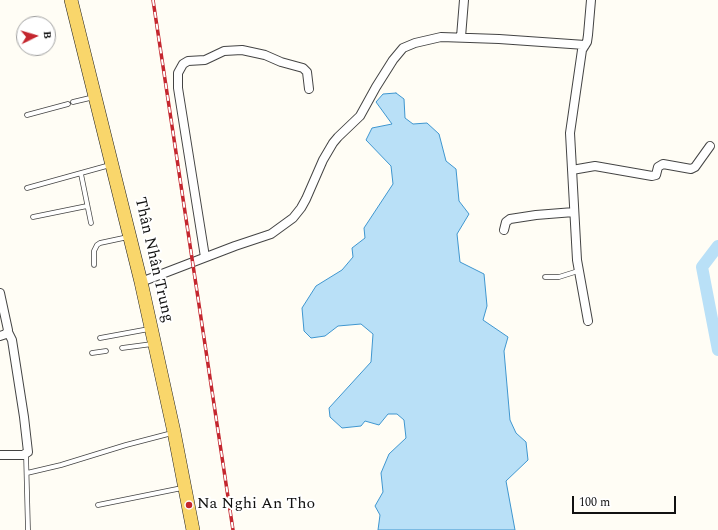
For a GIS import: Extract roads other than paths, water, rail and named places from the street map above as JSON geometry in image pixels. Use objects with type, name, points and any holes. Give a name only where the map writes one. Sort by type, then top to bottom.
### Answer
[{"type":"main road","name":"Thân Nhân Trung","points":[[71,0],[141,282],[174,432],[193,530]]},
{"type":"street","points":[[461,37],[464,0]]},
{"type":"street","points":[[588,321],[578,271],[572,170],[571,122],[582,50],[588,36],[591,0]]},
{"type":"street","points":[[141,282],[235,246],[272,234],[293,218],[306,199],[323,160],[333,143],[360,116],[398,52],[408,45],[441,37],[461,37],[585,45]]},
{"type":"street","points":[[205,257],[178,88],[178,73],[183,64],[188,61],[205,60],[224,51],[242,50],[265,55],[281,62],[303,68],[307,72],[309,89]]},
{"type":"street","points":[[572,170],[595,166],[652,176],[656,175],[658,167],[663,164],[691,169],[710,146]]},
{"type":"street","points":[[504,230],[506,222],[510,219],[574,212]]},
{"type":"street","points":[[0,293],[8,326],[4,334],[12,340],[28,452],[26,454],[0,455]]},
{"type":"lane","points":[[74,102],[96,97]]},
{"type":"lane","points":[[27,115],[68,104]]},
{"type":"lane","points":[[27,188],[81,174],[112,164]]},
{"type":"lane","points":[[81,174],[91,223]]},
{"type":"lane","points":[[33,217],[87,206]]},
{"type":"lane","points":[[94,265],[94,251],[97,245],[100,243],[130,237]]},
{"type":"lane","points":[[545,277],[559,277],[578,271]]},
{"type":"lane","points":[[100,338],[151,329]]},
{"type":"lane","points":[[122,348],[155,344]]},
{"type":"lane","points":[[92,353],[106,351]]},
{"type":"lane","points":[[27,473],[61,465],[174,432]]},
{"type":"lane","points":[[26,454],[28,530]]},
{"type":"lane","points":[[98,504],[185,488]]},
{"type":"water","points":[[396,93],[404,99],[405,118],[413,124],[427,123],[439,134],[446,161],[456,169],[459,201],[469,214],[457,234],[460,262],[484,274],[487,306],[483,320],[508,337],[504,351],[510,420],[516,433],[526,442],[528,460],[506,481],[515,530],[378,530],[380,515],[375,506],[383,492],[381,473],[389,454],[406,438],[404,420],[397,414],[388,414],[379,425],[365,421],[361,426],[342,428],[330,417],[329,408],[371,362],[373,334],[361,324],[338,326],[325,336],[311,338],[304,331],[302,308],[316,286],[342,270],[353,257],[352,248],[365,238],[364,228],[393,184],[391,166],[366,140],[372,128],[392,124],[376,102],[383,94]]},
{"type":"waterway","points":[[718,246],[702,267],[718,350]]},
{"type":"railway","points":[[153,0],[233,530]]},
{"type":"place","name":"Na Nghi An Tho","points":[[189,505]]}]
